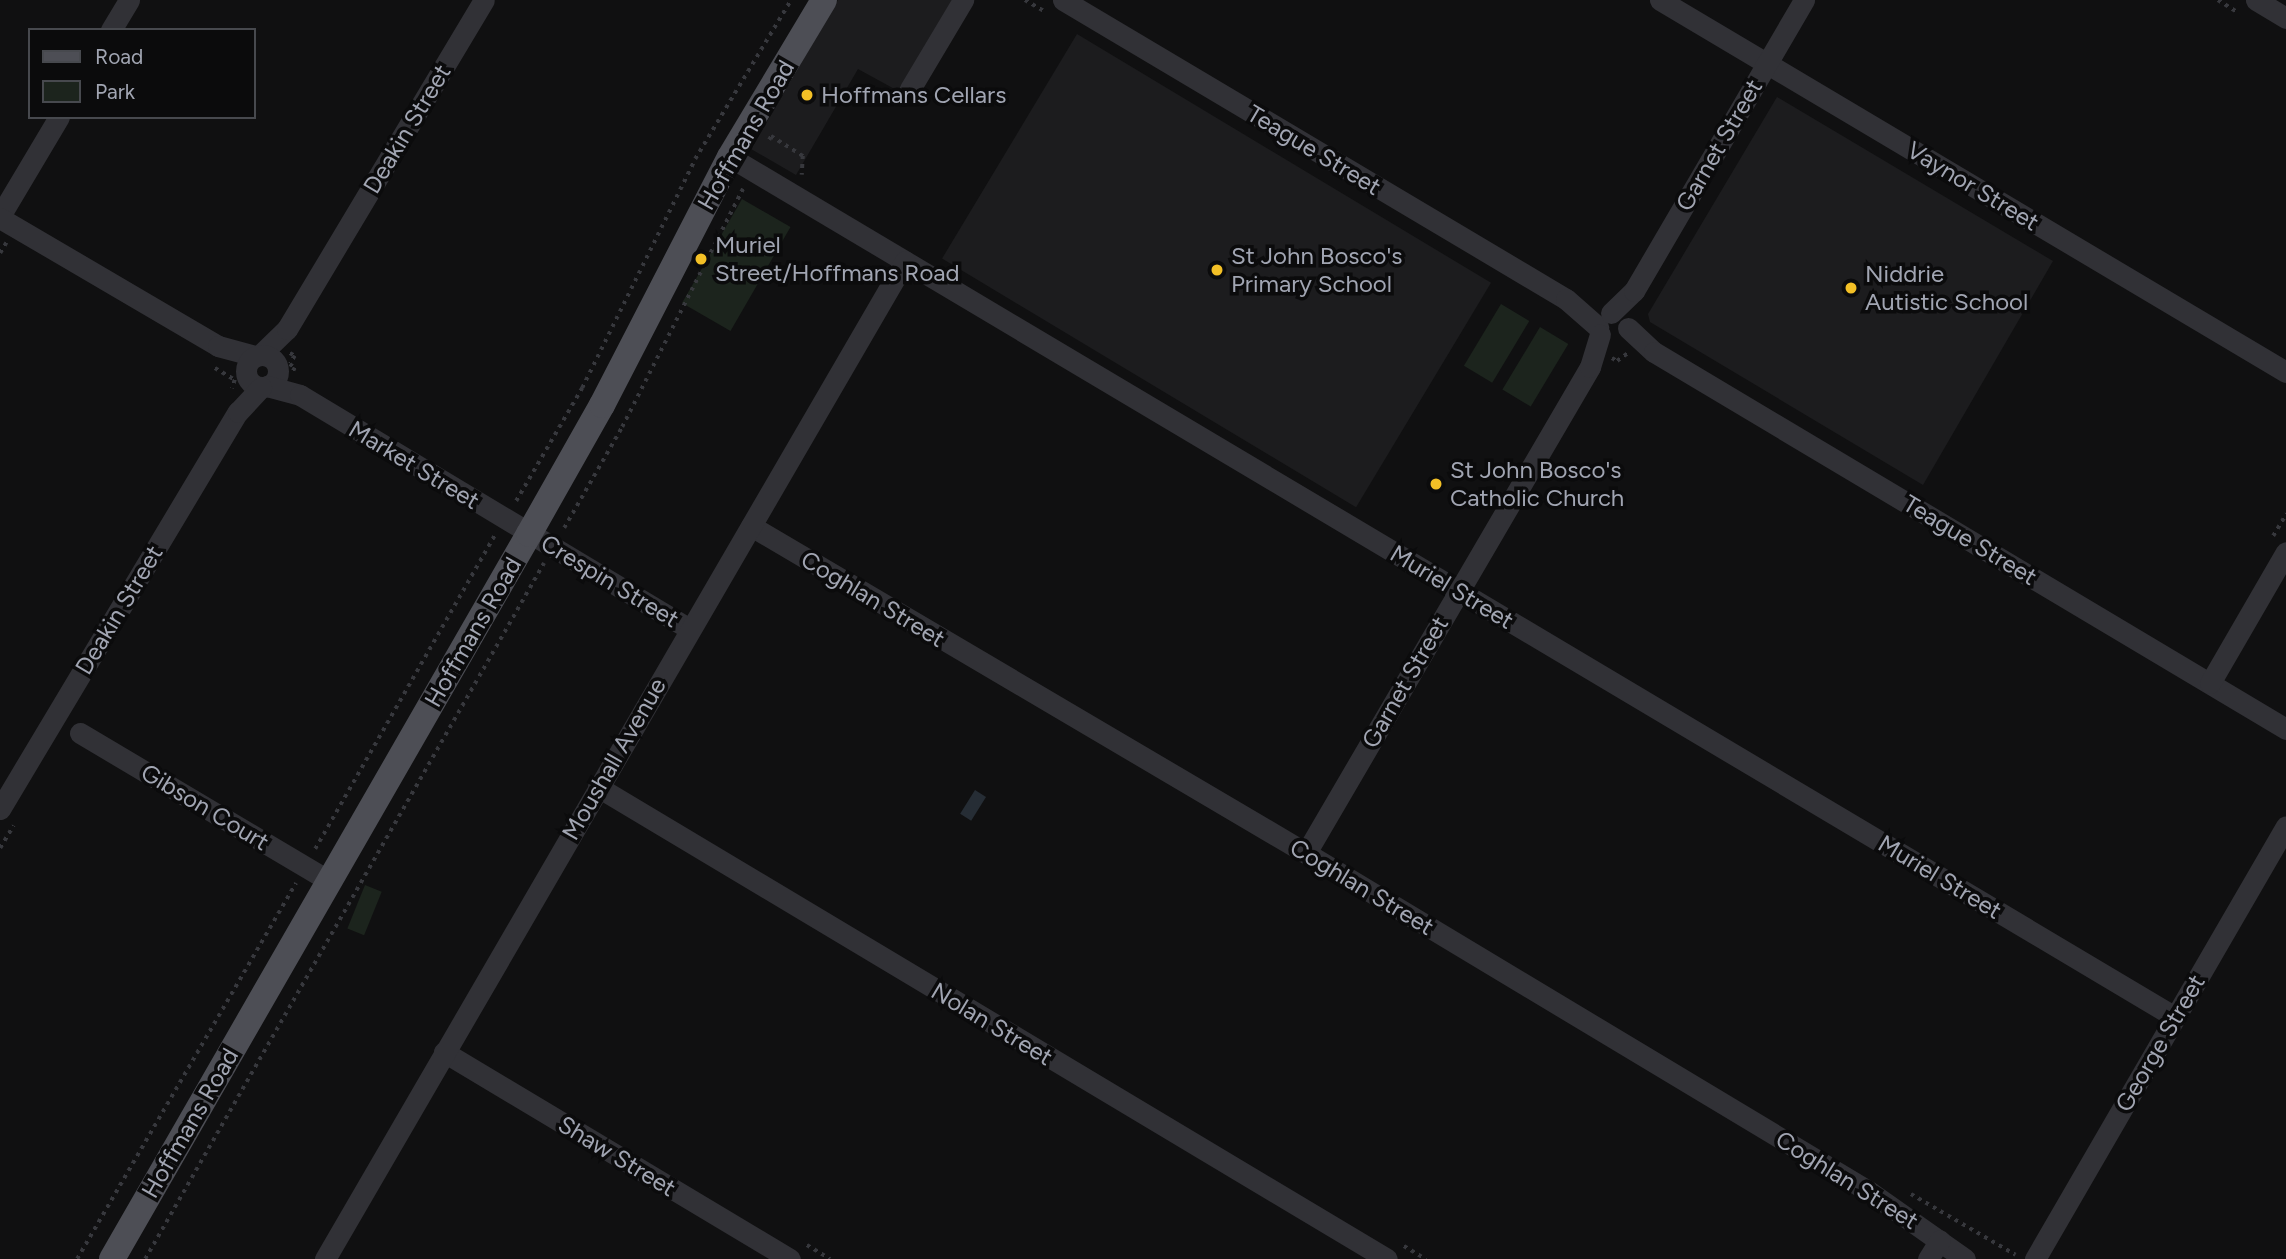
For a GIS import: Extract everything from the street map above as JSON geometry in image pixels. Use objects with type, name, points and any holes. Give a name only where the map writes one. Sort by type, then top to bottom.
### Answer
[{"type":"main road","name":"Hoffmans Road","points":[[112,1259],[602,405],[730,157],[824,0]]},
{"type":"street","points":[[112,28],[129,0]]},
{"type":"street","name":"Deakin Street","points":[[7,817],[261,371],[484,0]]},
{"type":"street","points":[[910,89],[963,0]]},
{"type":"street","name":"Teague Street","points":[[1063,0],[2286,729]]},
{"type":"street","name":"Vaynor Street","points":[[1660,0],[2286,372]]},
{"type":"street","name":"Garnet Street","points":[[1306,853],[1804,0]]},
{"type":"street","points":[[2256,0],[2286,18]]},
{"type":"street","points":[[0,217],[58,119]]},
{"type":"street","name":"Muriel Street","points":[[730,157],[2175,1017]]},
{"type":"street","name":"Market Street","points":[[0,217],[529,534]]},
{"type":"street","name":"Moushall Avenue","points":[[325,1259],[905,261]]},
{"type":"street","name":"Coghlan Street","points":[[751,526],[1306,853],[1870,1192],[1965,1259]]},
{"type":"street","name":"Crespin Street","points":[[529,534],[690,629]]},
{"type":"street","points":[[2210,684],[2286,552]]},
{"type":"street","name":"Gibson Court","points":[[80,733],[310,858],[329,881]]},
{"type":"street","name":"Nolan Street","points":[[598,788],[1387,1259]]},
{"type":"street","name":"George Street","points":[[2029,1256],[2175,1017],[2286,826]]},
{"type":"street","name":"Shaw Street","points":[[444,1052],[790,1259]]},
{"type":"street","points":[[1928,1259],[1940,1240]]},
{"type":"path","points":[[516,501],[582,388],[695,159],[791,0]]},
{"type":"path","points":[[145,1259],[622,427],[744,187]]},
{"type":"path","points":[[0,253],[6,243]]},
{"type":"path","points":[[77,1259],[496,536],[484,529]]},
{"type":"path","points":[[0,848],[7,817]]},
{"type":"path","points":[[1907,1191],[2015,1256],[2029,1256]]},
{"type":"shaded area","points":[[838,0],[954,0],[900,92],[858,69],[796,175],[751,149]]},
{"type":"shaded area","name":"St John Bosco's Primary School","points":[[1077,34],[1491,283],[1356,507],[942,259]]},
{"type":"shaded area","name":"Niddrie Autistic School","points":[[1777,97],[2053,261],[1923,485],[1650,322],[1648,314]]},
{"type":"shaded area","points":[[975,790],[986,797],[971,821],[960,814]]},
{"type":"green space","points":[[742,199],[790,227],[730,331],[682,303]]},
{"type":"green space","points":[[1501,304],[1529,321],[1492,383],[1464,366]]},
{"type":"green space","points":[[1540,327],[1568,344],[1531,407],[1502,390]]},
{"type":"green space","points":[[365,885],[382,892],[364,935],[347,929]]},
{"type":"place","name":"Hoffmans Cellars","points":[[807,95]]},
{"type":"place","name":"Muriel Street/Hoffmans Road","points":[[701,259]]},
{"type":"place","name":"St John Bosco's Primary School","points":[[1217,270]]},
{"type":"place","name":"Niddrie Autistic School","points":[[1851,288]]},
{"type":"place","name":"St John Bosco's Catholic Church","points":[[1436,484]]}]
